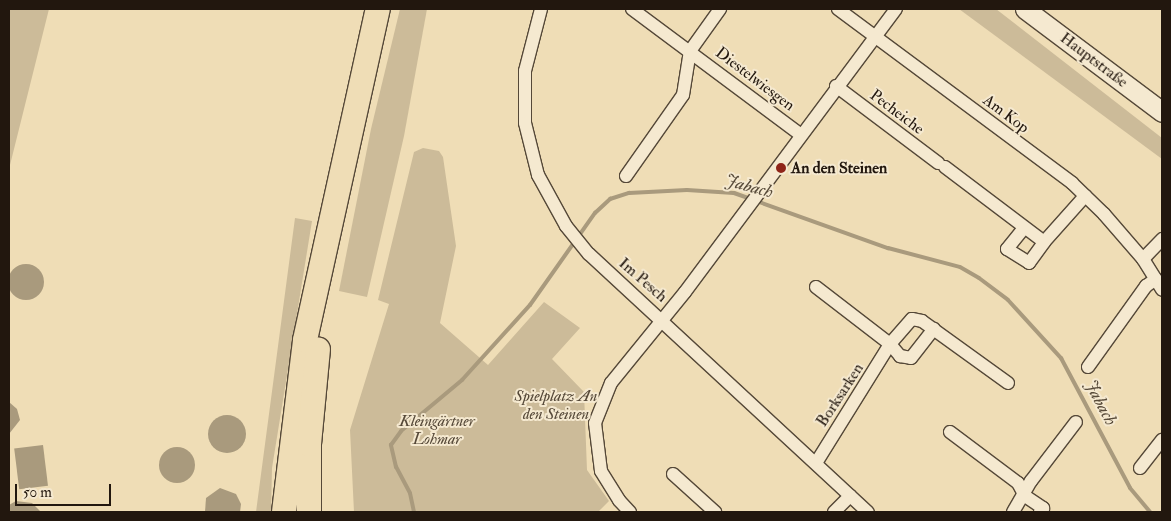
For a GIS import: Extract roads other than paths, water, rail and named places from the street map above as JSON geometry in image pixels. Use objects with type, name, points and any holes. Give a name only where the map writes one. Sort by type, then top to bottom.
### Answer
[{"type":"highway","points":[[284,512],[294,409],[317,311],[378,9]]},
{"type":"highway","points":[[323,277],[391,9]]},
{"type":"highway","points":[[309,512],[309,444],[317,311]]},
{"type":"main road","name":"Hauptstraße","points":[[1025,9],[1162,112]]},
{"type":"street","name":"Im Pesch","points":[[541,9],[525,71],[525,123],[538,175],[571,234],[868,512]]},
{"type":"street","name":"Diestelwiesgen","points":[[632,9],[800,134]]},
{"type":"street","name":"Diestelwiesgen","points":[[626,176],[683,95],[690,51],[720,9]]},
{"type":"street","name":"Am Kop","points":[[838,9],[1085,196],[1143,259],[1159,284],[1146,286],[1088,367]]},
{"type":"street","points":[[630,512],[619,500],[601,471],[595,423],[612,383],[663,319],[836,86],[896,9]]},
{"type":"street","name":"Pecheiche","points":[[836,86],[1044,242]]},
{"type":"street","points":[[1024,228],[1007,249],[1029,264],[1044,242],[1085,196]]},
{"type":"street","points":[[1143,259],[1162,239]]},
{"type":"street","points":[[816,286],[890,344],[900,356],[912,358],[934,329]]},
{"type":"street","name":"Borksarken","points":[[816,463],[890,344],[912,320],[934,329],[1008,383]]},
{"type":"street","points":[[1013,512],[1025,496],[1031,481],[1076,422]]},
{"type":"street","points":[[950,432],[1018,483],[1025,496],[1043,508],[1040,512]]},
{"type":"street","points":[[1140,468],[1162,440]]},
{"type":"street","points":[[673,474],[715,512]]},
{"type":"street","points":[[834,512],[850,496]]},
{"type":"waterway","name":"Jabach","points":[[414,512],[410,493],[396,467],[391,445],[401,431],[462,380],[530,305],[595,213],[610,199],[629,193],[687,190],[734,193],[888,248],[960,267],[979,278],[1008,300],[1061,358],[1130,488],[1150,512]]},
{"type":"place","name":"An den Steinen","points":[[781,168]]},
{"type":"park label","name":"Spielplatz An den Steinen","points":[[556,405]]},
{"type":"park label","name":"Kleingärtner Lohmar","points":[[437,430]]}]
